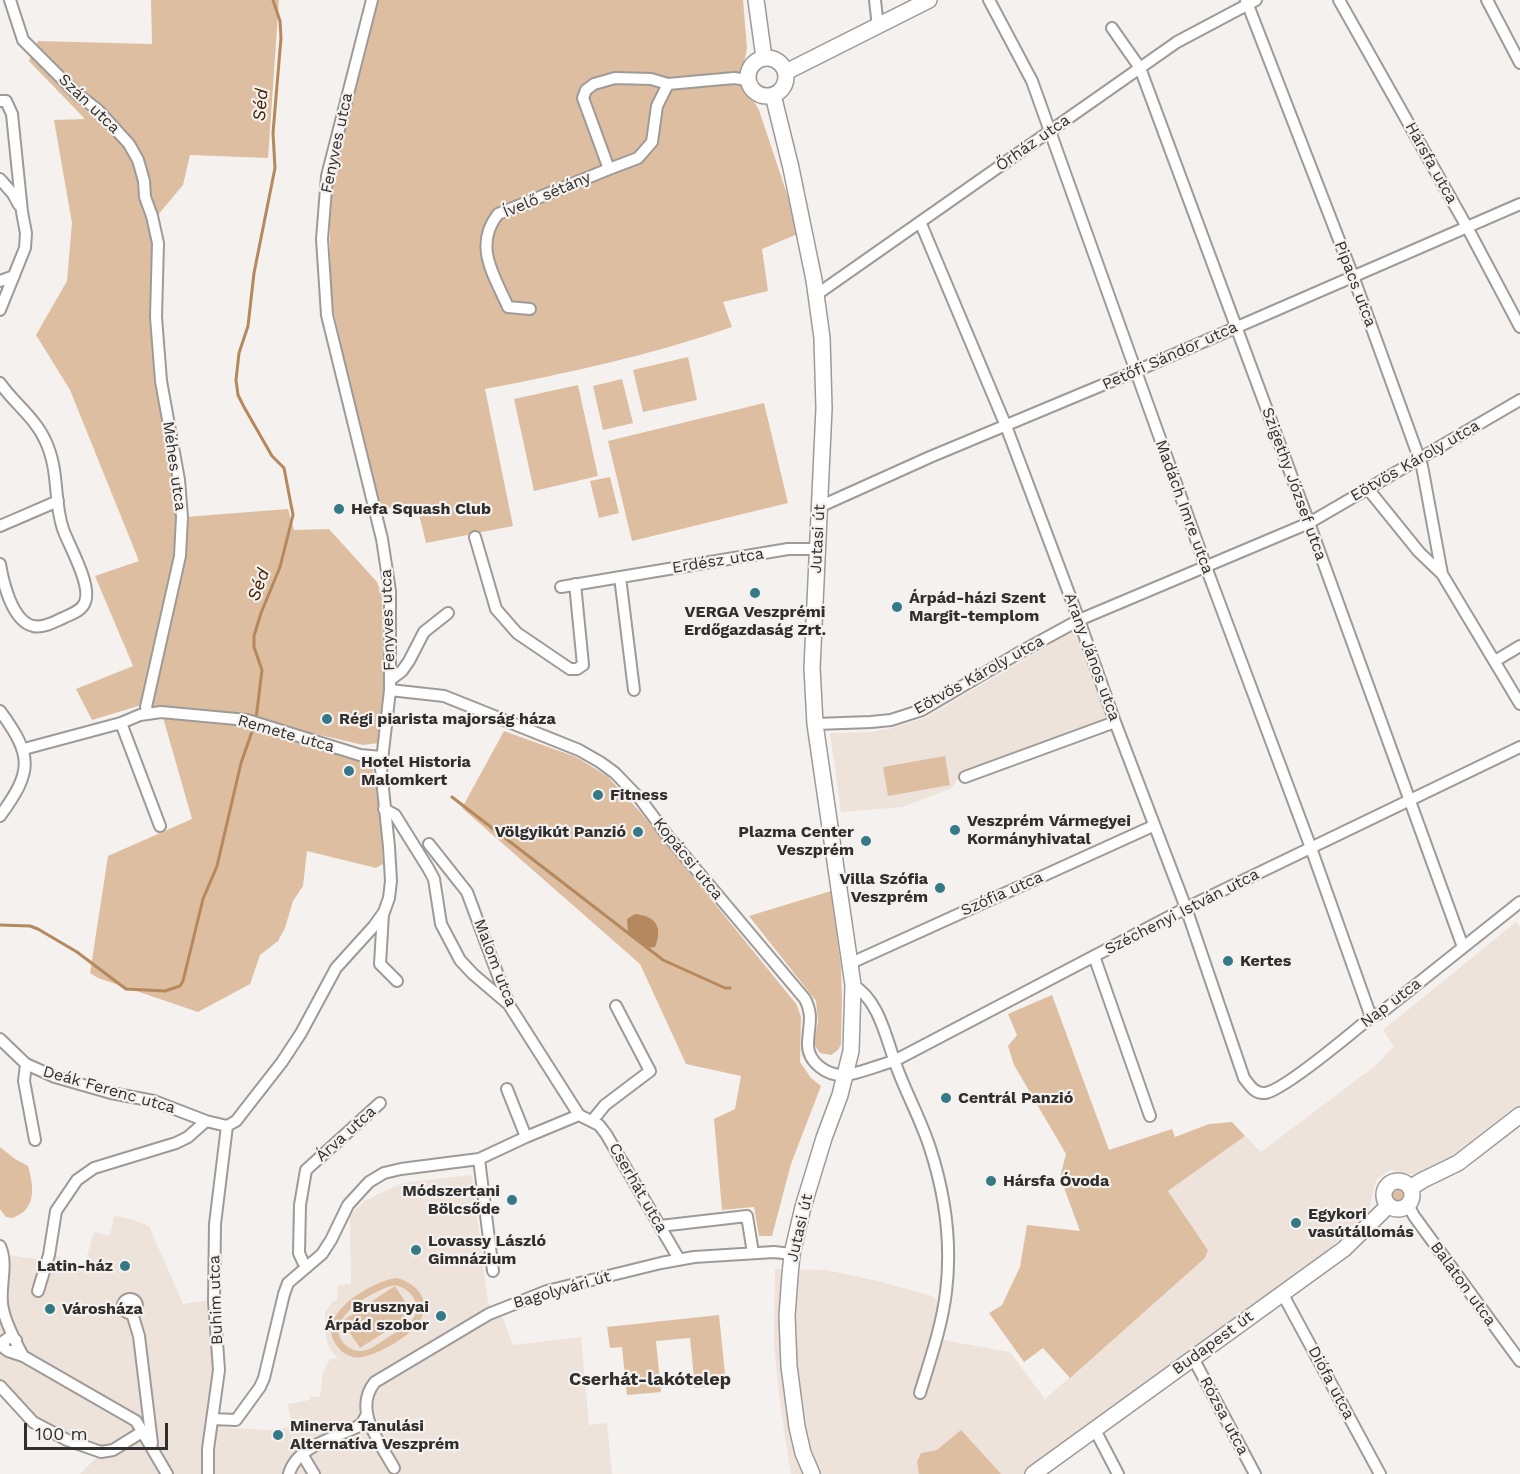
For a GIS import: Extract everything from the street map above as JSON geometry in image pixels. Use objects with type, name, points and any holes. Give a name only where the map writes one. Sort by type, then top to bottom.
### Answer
[{"type":"street","name":"Szán utca","points":[[10,0],[23,40],[76,93],[98,110],[129,144],[138,160],[144,181],[145,197],[152,216]]},
{"type":"street","name":"Fenyves utca","points":[[227,1126],[243,1112],[282,1062],[301,1033],[336,968],[383,914],[389,898],[391,881],[381,757],[387,725],[390,685],[390,591],[385,560],[327,315],[322,251],[327,176],[372,0]]},
{"type":"street","points":[[756,0],[764,58]]},
{"type":"street","points":[[875,0],[878,27]]},
{"type":"street","points":[[786,72],[929,0]]},
{"type":"street","name":"Madách Imre utca","points":[[989,0],[1032,81],[1206,567],[1311,848],[1371,1017]]},
{"type":"street","name":"Hársfa utca","points":[[1339,0],[1467,227],[1520,327]]},
{"type":"street","points":[[1487,0],[1520,63]]},
{"type":"street","name":"Őrház utca","points":[[816,295],[921,224],[1183,38],[1250,1]]},
{"type":"street","name":"Pipacs utca","points":[[1250,1],[1422,466],[1442,574]]},
{"type":"street","name":"Szigethy József utca","points":[[1112,28],[1140,68],[1463,947]]},
{"type":"street","points":[[764,58],[775,59],[786,72],[782,89],[773,95],[763,96],[757,93],[748,80],[752,66],[764,58]]},
{"type":"street","name":"Ívelő sétány","points":[[609,169],[583,98],[586,90],[594,84],[615,78],[651,78],[668,84],[734,78],[748,80]]},
{"type":"street","name":"Ívelő sétány","points":[[530,309],[508,307],[486,254],[485,237],[489,225],[498,214],[514,206],[638,158],[652,142],[657,106],[668,84]]},
{"type":"street","name":"Jutasi út","points":[[773,95],[791,168],[816,295],[822,338],[825,386],[812,668],[815,724],[853,985],[851,1051],[803,1207],[792,1254],[787,1316],[789,1366],[797,1427],[803,1453],[812,1474]]},
{"type":"street","points":[[0,101],[6,101],[12,114],[26,233],[25,248],[0,310]]},
{"type":"street","points":[[0,179],[14,194],[22,212]]},
{"type":"street","name":"Petőfi Sándor utca","points":[[819,507],[930,457],[1136,371],[1520,204]]},
{"type":"street","name":"Méhes utca","points":[[148,713],[146,707],[180,556],[182,517],[179,480],[161,381],[156,317],[158,243],[152,216]]},
{"type":"street","name":"Arany János utca","points":[[921,224],[1006,426],[1153,826],[1186,909],[1244,1078],[1256,1092]]},
{"type":"street","points":[[0,281],[14,276]]},
{"type":"street","points":[[0,383],[32,419],[44,437],[52,457],[62,527],[87,592],[85,603],[78,611],[40,626],[30,625],[21,618],[13,606],[0,564]]},
{"type":"street","name":"Eötvös Károly utca","points":[[815,724],[891,720],[922,710],[1079,620],[1309,523],[1520,400]]},
{"type":"street","name":"Pipacs utca","points":[[1368,489],[1419,552],[1442,574],[1520,704]]},
{"type":"street","points":[[0,526],[58,501]]},
{"type":"street","points":[[476,537],[496,609],[517,633],[570,669],[577,669],[583,665],[575,584]]},
{"type":"street","name":"Erdész utca","points":[[561,587],[788,549],[817,549]]},
{"type":"street","points":[[620,577],[634,690]]},
{"type":"street","points":[[390,685],[409,661],[424,632],[448,613]]},
{"type":"street","points":[[1495,661],[1520,646]]},
{"type":"street","name":"Kopácsi utca","points":[[390,685],[461,702],[579,750],[615,773],[641,800],[667,835],[805,999],[810,1009],[808,1046],[813,1062],[824,1069],[845,1075]]},
{"type":"street","points":[[0,711],[24,749],[22,783],[0,816]]},
{"type":"street","name":"Remete utca","points":[[24,749],[121,723],[148,713],[161,712],[247,720],[360,755],[381,757]]},
{"type":"street","points":[[965,777],[1115,722]]},
{"type":"street","points":[[121,723],[160,826]]},
{"type":"street","name":"Széchenyi István utca","points":[[845,1075],[894,1061],[1186,909],[1520,747]]},
{"type":"street","points":[[384,809],[395,815],[434,879],[441,924],[460,960],[509,1005]]},
{"type":"street","name":"Szófia utca","points":[[851,963],[1153,826]]},
{"type":"street","name":"Malom utca","points":[[429,844],[467,892],[509,1005],[579,1115]]},
{"type":"street","name":"Nap utca","points":[[1256,1092],[1266,1093],[1290,1081],[1371,1017],[1382,1012],[1520,902]]},
{"type":"street","points":[[383,914],[380,964],[397,981]]},
{"type":"street","points":[[1094,956],[1150,1116]]},
{"type":"street","points":[[853,985],[863,991],[872,1002],[921,1125],[934,1164],[948,1237],[946,1293],[920,1393]]},
{"type":"street","points":[[212,1419],[236,1420],[260,1387],[288,1283],[322,1254],[332,1240],[348,1205],[369,1182],[384,1173],[401,1169],[479,1159],[579,1115],[592,1121],[605,1105],[650,1071],[616,1006]]},
{"type":"street","name":"Deák Ferenc utca","points":[[0,1039],[26,1064],[77,1084],[111,1094],[154,1101],[206,1121],[227,1126]]},
{"type":"street","points":[[26,1064],[24,1081],[35,1140]]},
{"type":"street","points":[[507,1089],[526,1137]]},
{"type":"street","name":"Árva utca","points":[[305,1269],[299,1253],[300,1205],[306,1170],[380,1103]]},
{"type":"street","points":[[1410,1188],[1458,1164],[1520,1115]]},
{"type":"street","points":[[38,1291],[49,1255],[56,1211],[77,1180],[94,1168],[176,1143],[188,1137],[206,1121]]},
{"type":"street","name":"Cserhát utca","points":[[592,1121],[599,1125],[606,1134],[679,1259]]},
{"type":"street","name":"Buhim utca","points":[[208,1474],[208,1449],[219,1370],[214,1300],[214,1250],[227,1126]]},
{"type":"street","points":[[479,1159],[493,1271]]},
{"type":"street","points":[[1393,1182],[1403,1182],[1410,1188],[1412,1197],[1408,1206],[1396,1210],[1388,1206],[1384,1195],[1388,1185],[1393,1182]]},
{"type":"street","name":"Budapest út","points":[[1033,1474],[1344,1249],[1388,1206]]},
{"type":"street","name":"Balaton utca","points":[[1408,1206],[1516,1349],[1520,1361]]},
{"type":"street","points":[[660,1226],[747,1216],[753,1253]]},
{"type":"street","points":[[0,1246],[3,1261],[3,1312],[23,1356]]},
{"type":"street","name":"Bagolyvári út","points":[[366,1416],[367,1396],[375,1382],[489,1314],[546,1291],[679,1259],[753,1253],[792,1254]]},
{"type":"street","name":"Diófa utca","points":[[1282,1293],[1380,1474]]},
{"type":"street","points":[[132,1313],[139,1336],[154,1452]]},
{"type":"street","points":[[17,1342],[10,1337],[4,1341],[3,1346],[8,1351],[23,1356],[136,1421],[167,1474]]},
{"type":"street","name":"Rózsa utca","points":[[1193,1358],[1255,1474]]},
{"type":"street","points":[[0,1386],[33,1422],[67,1440],[101,1452],[113,1450],[142,1432]]},
{"type":"street","points":[[289,1474],[291,1467],[302,1454],[357,1427],[366,1416]]},
{"type":"street","points":[[366,1416],[394,1468]]},
{"type":"street","points":[[1094,1428],[1118,1474]]},
{"type":"street","points":[[302,1454],[314,1474]]},
{"type":"shaded area","points":[[151,0],[279,0],[268,158],[190,155],[183,185],[152,222],[155,237],[154,319],[185,517],[288,509],[294,530],[329,529],[377,582],[382,595],[384,717],[379,743],[363,745],[316,734],[311,745],[372,763],[380,814],[383,864],[376,868],[307,851],[303,886],[293,901],[285,928],[278,941],[260,955],[250,984],[198,1012],[98,978],[90,973],[108,856],[192,819],[162,714],[145,704],[92,720],[76,689],[133,666],[95,576],[139,561],[70,390],[36,335],[67,281],[72,223],[54,120],[85,119],[29,61],[38,41],[152,44]]},
{"type":"shaded area","points":[[370,0],[743,0],[747,48],[741,80],[759,110],[800,233],[762,249],[768,291],[723,302],[732,327],[610,362],[485,389],[513,526],[426,543],[419,514],[377,505],[331,300],[329,190],[367,29]]},
{"type":"shaded area","points":[[688,357],[697,400],[643,412],[633,370]]},
{"type":"shaded area","points":[[622,379],[633,423],[603,430],[593,386]]},
{"type":"shaded area","points":[[578,385],[598,476],[534,491],[514,399]]},
{"type":"shaded area","points":[[764,403],[788,503],[632,541],[608,441]]},
{"type":"shaded area","points":[[610,477],[619,513],[599,518],[590,481]]},
{"type":"shaded area","points":[[1075,630],[1106,719],[962,772],[952,788],[902,807],[841,812],[830,733],[871,732],[925,718]]},
{"type":"shaded area","points":[[504,731],[576,757],[607,776],[641,813],[797,1005],[801,1017],[800,1062],[811,1078],[821,1086],[791,1164],[772,1236],[759,1236],[754,1207],[722,1210],[714,1119],[735,1109],[741,1076],[686,1064],[640,964],[462,808]]},
{"type":"shaded area","points":[[945,756],[950,785],[888,796],[883,767]]},
{"type":"shaded area","points":[[831,891],[841,967],[842,1000],[841,1044],[838,1050],[831,1055],[820,1053],[814,1044],[818,1021],[816,1001],[749,916]]},
{"type":"shaded area","points":[[635,914],[648,917],[656,924],[658,934],[655,947],[648,948],[628,933],[627,919]]},
{"type":"shaded area","points":[[1516,922],[1520,927],[1520,1108],[1477,1142],[1438,1167],[1415,1175],[1390,1170],[1376,1180],[1368,1214],[1321,1256],[1191,1354],[1024,1474],[791,1474],[774,1345],[775,1269],[826,1270],[932,1296],[941,1305],[931,1338],[1010,1352],[1045,1399],[1205,1258],[1208,1249],[1168,1191],[1245,1136],[1261,1152],[1375,1066],[1394,1046],[1383,1030]]},
{"type":"shaded area","points":[[1052,995],[1109,1150],[1172,1129],[1175,1137],[1209,1124],[1232,1122],[1245,1136],[1168,1191],[1208,1250],[1205,1258],[1070,1378],[1043,1348],[1024,1362],[989,1313],[1002,1305],[1020,1267],[1027,1225],[1080,1231],[1060,1177],[1066,1154],[1014,1065],[1008,1046],[1017,1035],[1008,1014]]},
{"type":"shaded area","points":[[0,1147],[28,1166],[32,1182],[30,1204],[12,1218],[6,1217],[0,1209]]},
{"type":"shaded area","points":[[472,1175],[488,1303],[501,1313],[513,1345],[581,1337],[589,1425],[607,1423],[612,1474],[80,1474],[101,1453],[42,1428],[0,1386],[0,1254],[37,1259],[49,1264],[52,1255],[84,1266],[94,1232],[110,1236],[114,1216],[149,1226],[183,1304],[210,1300],[217,1366],[211,1427],[267,1430],[292,1427],[288,1404],[310,1400],[310,1396],[320,1397],[323,1372],[330,1359],[337,1358],[326,1339],[325,1313],[332,1302],[337,1300],[338,1285],[351,1284],[350,1215],[364,1201],[402,1183]]},
{"type":"shaded area","points":[[1398,1181],[1408,1185],[1412,1195],[1408,1205],[1398,1209],[1388,1205],[1384,1195],[1388,1185]]},
{"type":"shaded area","points":[[396,1278],[411,1284],[422,1296],[424,1302],[422,1317],[412,1330],[397,1342],[378,1352],[360,1357],[347,1355],[335,1343],[331,1332],[333,1321],[349,1301],[361,1292]],"holes":[[[395,1285],[407,1290],[416,1305],[416,1311],[410,1323],[365,1350],[353,1350],[348,1347],[342,1341],[339,1332],[341,1322],[347,1313],[376,1292]]]},
{"type":"shaded area","points":[[395,1286],[413,1314],[360,1348],[342,1321]]},
{"type":"shaded area","points":[[719,1315],[726,1384],[695,1388],[690,1338],[656,1341],[661,1392],[627,1395],[622,1347],[610,1348],[607,1327]]},
{"type":"shaded area","points":[[961,1430],[1001,1474],[919,1474],[917,1462],[921,1453],[937,1450]]},
{"type":"waterway","name":"Séd","points":[[256,719],[262,670],[254,647],[254,636],[280,567],[293,515],[284,468],[272,456],[244,407],[238,395],[236,380],[239,353],[248,326],[254,273],[275,168],[273,133],[281,38],[280,21],[273,0]]},
{"type":"waterway","name":"Séd","points":[[0,925],[30,926],[38,929],[77,952],[126,989],[165,991],[180,986],[203,899],[217,866],[241,763],[254,726]]},
{"type":"waterway","points":[[452,797],[663,960],[725,988],[730,988]]},
{"type":"place","name":"Hefa Squash Club","points":[[339,509]]},
{"type":"place","name":"VERGA Veszprémi Erdőgazdaság Zrt.","points":[[755,593]]},
{"type":"place","name":"Árpád-házi Szent Margit-templom","points":[[897,607]]},
{"type":"place","name":"Régi piarista majorság háza","points":[[327,719]]},
{"type":"place","name":"Hotel Historia Malomkert","points":[[349,771]]},
{"type":"place","name":"Fitness","points":[[598,795]]},
{"type":"place","name":"Veszprém Vármegyei Kormányhivatal","points":[[955,830]]},
{"type":"place","name":"Völgyikút Panzió","points":[[638,832]]},
{"type":"place","name":"Plazma Center Veszprém","points":[[866,841]]},
{"type":"place","name":"Villa Szófia Veszprém","points":[[940,888]]},
{"type":"place","name":"Kertes","points":[[1228,961]]},
{"type":"place","name":"Centrál Panzió","points":[[946,1098]]},
{"type":"place","name":"Hársfa Óvoda","points":[[991,1181]]},
{"type":"place","name":"Módszertani Bölcsőde","points":[[512,1200]]},
{"type":"place","name":"Egykori vasútállomás","points":[[1296,1223]]},
{"type":"place","name":"Lovassy László Gimnázium","points":[[416,1250]]},
{"type":"place","name":"Latin-ház","points":[[125,1266]]},
{"type":"place","name":"Városháza","points":[[50,1309]]},
{"type":"place","name":"Brusznyai Árpád szobor","points":[[441,1316]]},
{"type":"place","name":"Minerva Tanulási Alternatíva Veszprém","points":[[278,1435]]},
{"type":"district","name":"Cserhát-lakótelep","points":[[650,1380]]}]
